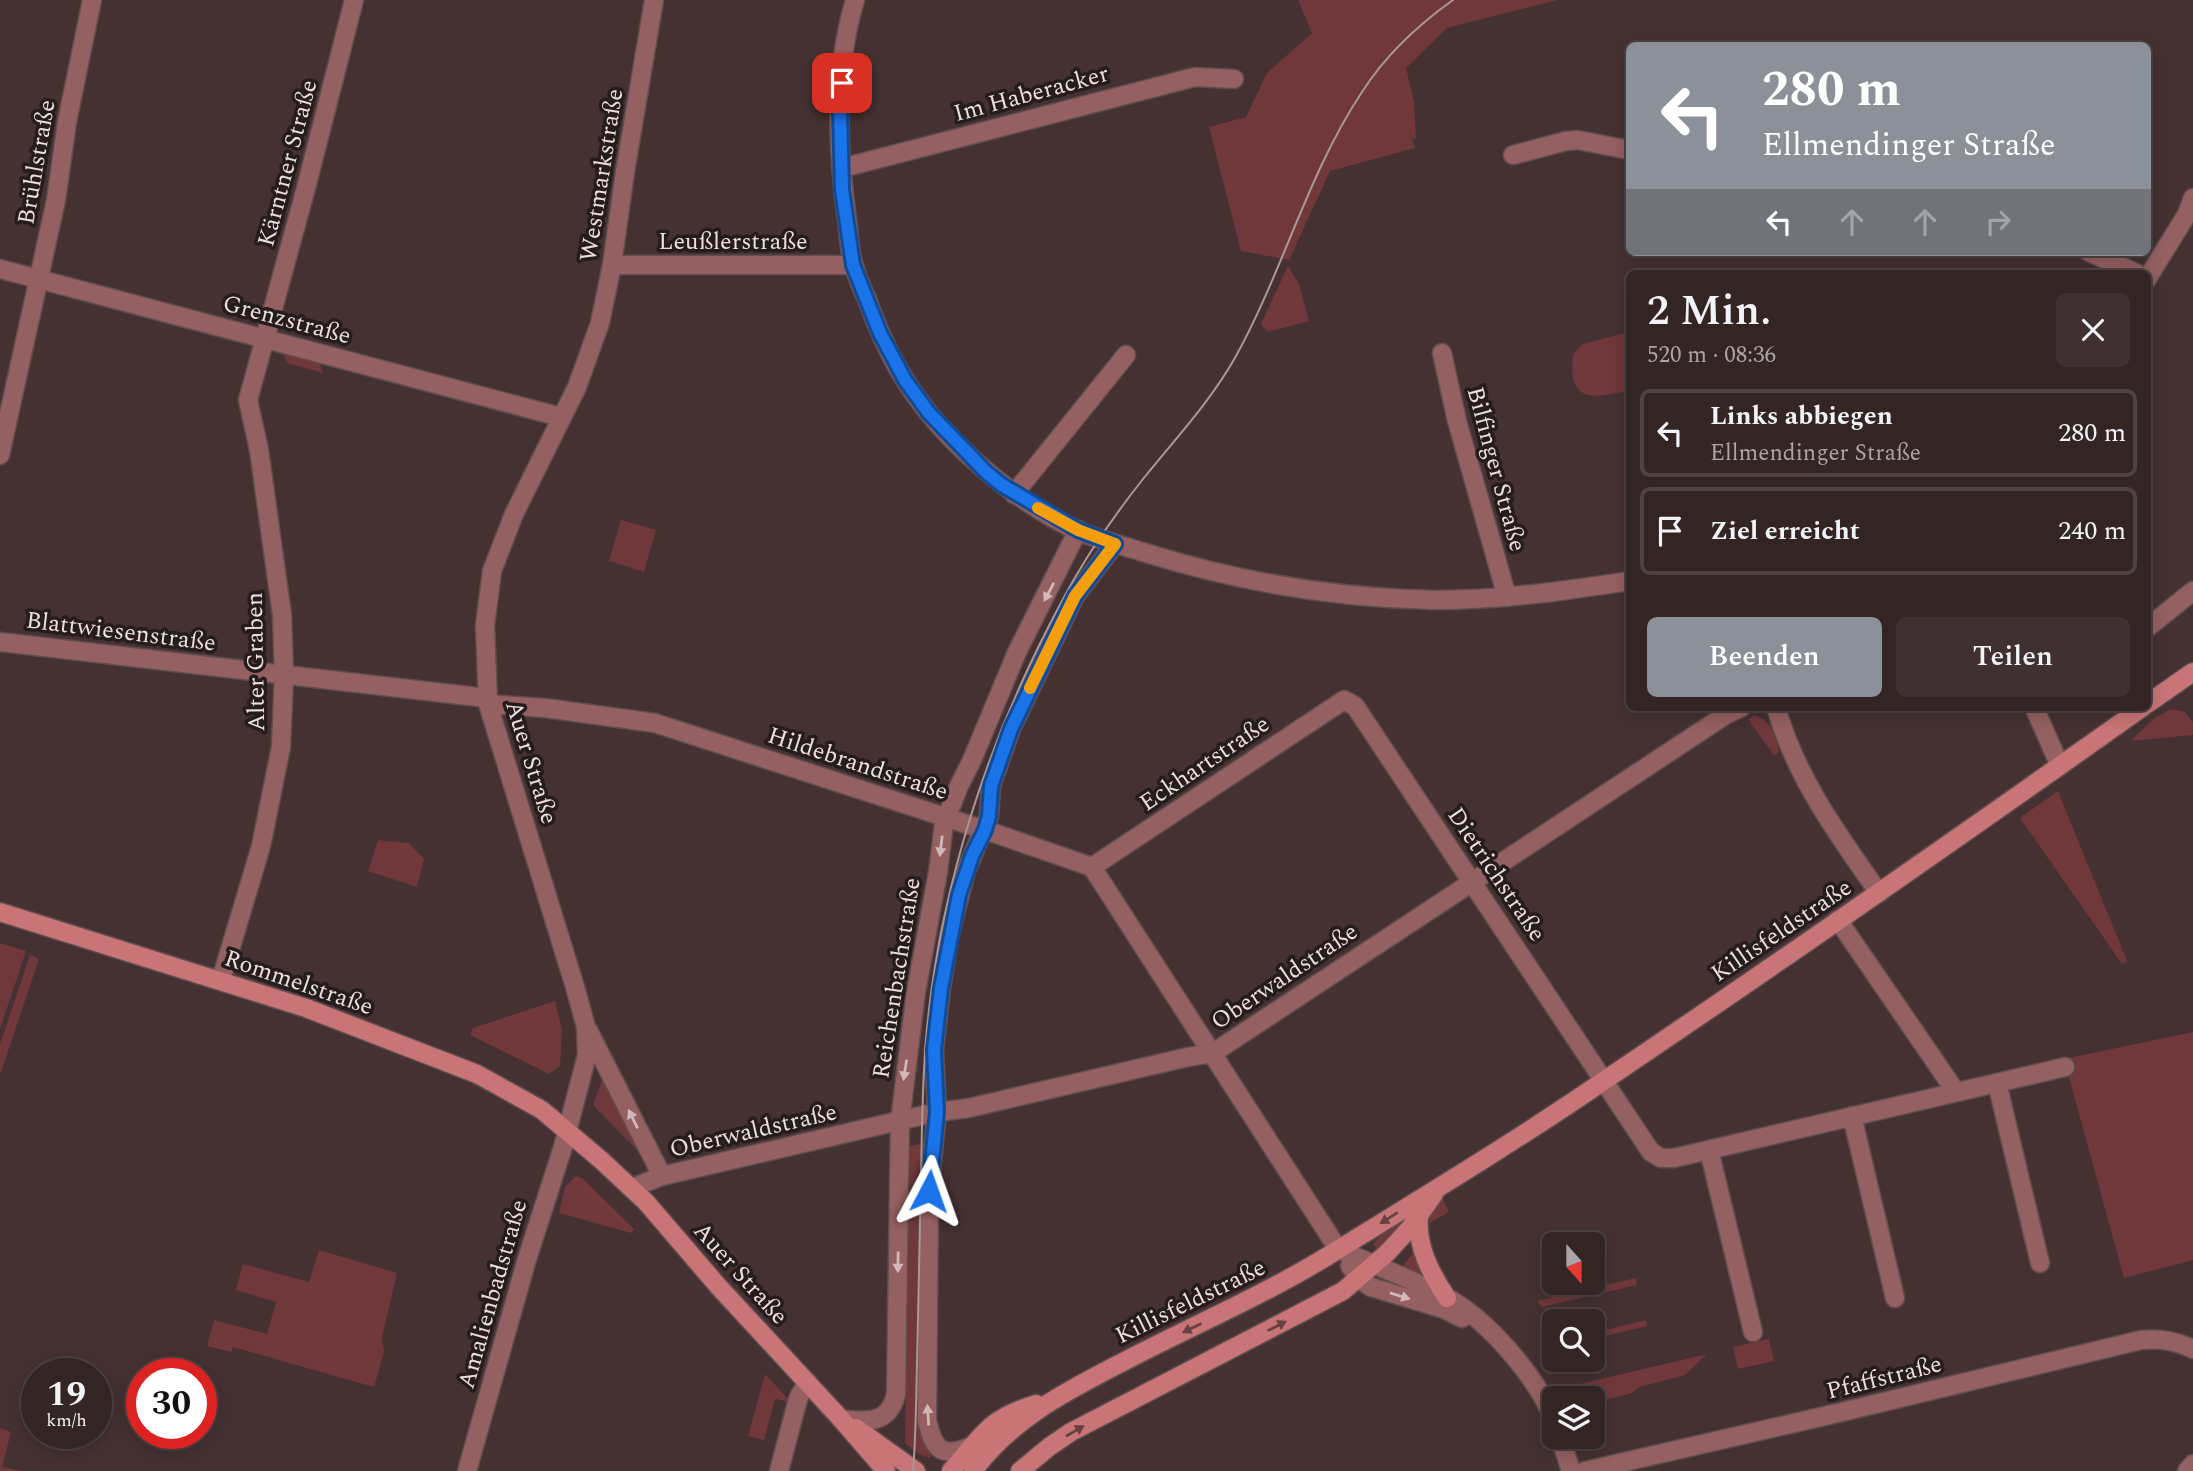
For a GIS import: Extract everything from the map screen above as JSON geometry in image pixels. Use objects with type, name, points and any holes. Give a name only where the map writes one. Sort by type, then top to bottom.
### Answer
[{"type":"main road","name":"Killisfeldstraße","points":[[2151,702],[2193,672]]},
{"type":"main road","name":"Killisfeldstraße","points":[[973,1471],[1004,1436],[1052,1399],[1152,1346],[1290,1279],[1605,1081],[2138,711]]},
{"type":"main road","name":"Rommelstraße","points":[[0,912],[306,1008],[477,1074],[542,1110],[567,1131]]},
{"type":"main road","name":"Auer Straße","points":[[567,1131],[632,1188],[886,1471]]},
{"type":"main road","name":"Killisfeldstraße","points":[[1020,1471],[1071,1432],[1327,1301],[1374,1265],[1419,1216],[1440,1186]]},
{"type":"main road","points":[[1419,1216],[1418,1232],[1428,1265],[1447,1298]]},
{"type":"main road","points":[[951,1471],[969,1447],[992,1424],[1052,1399]]},
{"type":"main road","points":[[841,1419],[916,1471]]},
{"type":"street","name":"Brühlstraße","points":[[0,455],[56,200],[67,122],[92,0]]},
{"type":"street","name":"Kärntner Straße","points":[[265,339],[354,0]]},
{"type":"street","name":"Westmarkstraße","points":[[589,356],[600,323],[612,265],[654,0]]},
{"type":"street","points":[[855,0],[844,55],[840,111],[842,189],[853,265],[880,333],[905,380],[929,413],[948,433],[986,472],[1014,494],[1078,530],[1115,544],[1222,574],[1278,585],[1434,600],[1554,593],[1626,581]]},
{"type":"street","name":"Im Haberacker","points":[[842,168],[1195,77],[1234,79]]},
{"type":"street","points":[[1513,155],[1578,140],[1626,149]]},
{"type":"street","points":[[2151,273],[2191,210]]},
{"type":"street","points":[[2097,256],[2129,270]]},
{"type":"street","name":"Leußlerstraße","points":[[612,265],[853,265]]},
{"type":"street","name":"Grenzstraße","points":[[0,269],[561,417]]},
{"type":"street","name":"Alter Graben","points":[[221,981],[263,834],[281,747],[284,675],[282,615],[259,450],[248,400],[265,339]]},
{"type":"street","name":"Bilfinger Straße","points":[[1442,353],[1457,421],[1507,597]]},
{"type":"street","points":[[1014,494],[1126,355]]},
{"type":"street","name":"Auer Straße","points":[[567,1131],[587,1055],[586,1027],[487,701],[485,625],[492,571],[514,514],[577,387],[589,356]]},
{"type":"street","name":"Reichenbachstraße","points":[[841,1419],[872,1421],[888,1412],[894,1404],[896,1394],[902,1091],[920,960],[946,818],[1017,652],[1078,530]]},
{"type":"street","name":"Reichenbachstraße","points":[[969,1447],[956,1452],[939,1449],[934,1444],[927,1420],[929,1191],[937,1112],[934,1050],[941,988],[959,895],[972,856],[985,830],[991,786],[1011,729],[1075,596],[1115,544]]},
{"type":"street","points":[[2151,625],[2193,592]]},
{"type":"street","name":"Blattwiesenstraße","points":[[0,642],[487,701]]},
{"type":"street","name":"Eckhartstraße","points":[[1092,867],[1344,700]]},
{"type":"street","name":"Dietrichstraße","points":[[1344,700],[1355,706],[1651,1152],[1661,1158],[1674,1158],[2065,1067]]},
{"type":"street","name":"Hildebrandstraße","points":[[487,701],[655,723],[1092,867]]},
{"type":"street","name":"Oberwaldstraße","points":[[632,1188],[662,1176],[937,1112],[969,1108],[1213,1053],[1733,711]]},
{"type":"street","points":[[1777,711],[1791,752],[1806,782],[1879,893]]},
{"type":"street","points":[[2036,711],[2060,766]]},
{"type":"street","points":[[1092,867],[1359,1279],[1371,1287],[1444,1309],[1489,1331]]},
{"type":"street","points":[[1838,920],[1956,1092]]},
{"type":"street","name":"Auer Straße","points":[[586,1027],[662,1176]]},
{"type":"street","points":[[1997,1083],[2040,1263]]},
{"type":"street","points":[[1853,1116],[1895,1298]]},
{"type":"street","name":"Amalienbadstraße","points":[[467,1471],[530,1247],[567,1131]]},
{"type":"street","points":[[1709,1150],[1753,1332]]},
{"type":"street","points":[[1338,1249],[1447,1298],[1489,1331],[1522,1367],[1542,1394]]},
{"type":"street","name":"Pfaffstraße","points":[[1585,1471],[2141,1340],[2177,1341],[2193,1349]]},
{"type":"street","points":[[779,1471],[798,1399],[807,1382]]},
{"type":"street","points":[[1564,1449],[1572,1471]]},
{"type":"street","points":[[2187,1471],[2193,1464]]},
{"type":"shaded area","points":[[1298,0],[1558,0],[1447,28],[1406,68],[1414,101],[1416,138],[1412,139],[1415,148],[1330,171],[1289,260],[1241,251],[1209,127],[1246,117],[1267,73],[1312,33]]},
{"type":"shaded area","points":[[1288,266],[1299,284],[1309,321],[1267,332],[1261,324]]},
{"type":"shaded area","points":[[1626,333],[1626,391],[1594,396],[1579,390],[1572,370],[1573,354],[1583,344]]},
{"type":"shaded area","points":[[283,352],[319,361],[323,373],[287,363]]},
{"type":"shaded area","points":[[621,520],[656,530],[644,572],[609,561]]},
{"type":"shaded area","points":[[2170,709],[2185,712],[2193,722],[2193,735],[2131,741],[2153,719]]},
{"type":"shaded area","points":[[1754,715],[1772,729],[1779,752],[1774,755],[1749,719]]},
{"type":"shaded area","points":[[2058,791],[2127,961],[2122,964],[2020,818]]},
{"type":"shaded area","points":[[378,840],[409,843],[424,859],[417,887],[368,871]]},
{"type":"shaded area","points":[[0,943],[26,951],[0,1029]]},
{"type":"shaded area","points":[[30,955],[39,959],[0,1075],[0,1044]]},
{"type":"shaded area","points":[[555,1001],[562,1030],[560,1066],[549,1074],[470,1035],[473,1028]]},
{"type":"shaded area","points":[[2193,1032],[2193,1260],[2124,1278],[2064,1059]]},
{"type":"shaded area","points":[[607,1079],[641,1154],[593,1105],[602,1081]]},
{"type":"shaded area","points":[[925,1143],[933,1454],[930,1458],[919,1454],[905,1443],[910,1146]]},
{"type":"shaded area","points":[[576,1176],[582,1178],[634,1229],[631,1233],[559,1213],[565,1187]]},
{"type":"shaded area","points":[[1442,1197],[1449,1212],[1426,1223],[1427,1216]]},
{"type":"shaded area","points":[[1408,1218],[1383,1245],[1376,1248],[1373,1244],[1383,1232]]},
{"type":"shaded area","points":[[319,1250],[397,1273],[382,1338],[384,1352],[374,1387],[233,1347],[231,1352],[207,1346],[214,1320],[267,1334],[276,1302],[236,1290],[243,1264],[309,1282]]},
{"type":"shaded area","points":[[1416,1250],[1425,1278],[1402,1267]]},
{"type":"shaded area","points":[[1636,1278],[1637,1285],[1605,1292],[1605,1285]]},
{"type":"shaded area","points":[[1563,1295],[1594,1295],[1542,1307],[1537,1301]]},
{"type":"shaded area","points":[[1646,1320],[1647,1326],[1605,1336],[1605,1330]]},
{"type":"shaded area","points":[[1769,1339],[1774,1361],[1738,1369],[1733,1347]]},
{"type":"shaded area","points":[[1707,1354],[1685,1375],[1639,1387],[1632,1393],[1605,1400],[1605,1386],[1577,1386]]},
{"type":"shaded area","points":[[765,1374],[791,1402],[775,1399],[764,1440],[748,1436]]},
{"type":"shaded area","points":[[0,1428],[11,1432],[2,1467],[23,1471],[0,1471]]},
{"type":"tram line","points":[[913,1471],[926,1040],[942,926],[955,869],[990,759],[1036,652],[1080,569],[1121,508],[1204,404],[1236,356],[1343,123],[1371,79],[1392,54],[1427,20],[1453,0]]},
{"type":"slow traffic","points":[[1030,688],[1075,596],[1115,544],[1078,530],[1038,508]]},
{"type":"route","points":[[842,83],[842,189],[853,265],[880,333],[905,380],[929,413],[1002,485],[1078,530],[1115,544],[1075,596],[1011,729],[991,786],[985,830],[966,871],[959,895],[950,932],[934,1050],[937,1112],[929,1191]]}]
